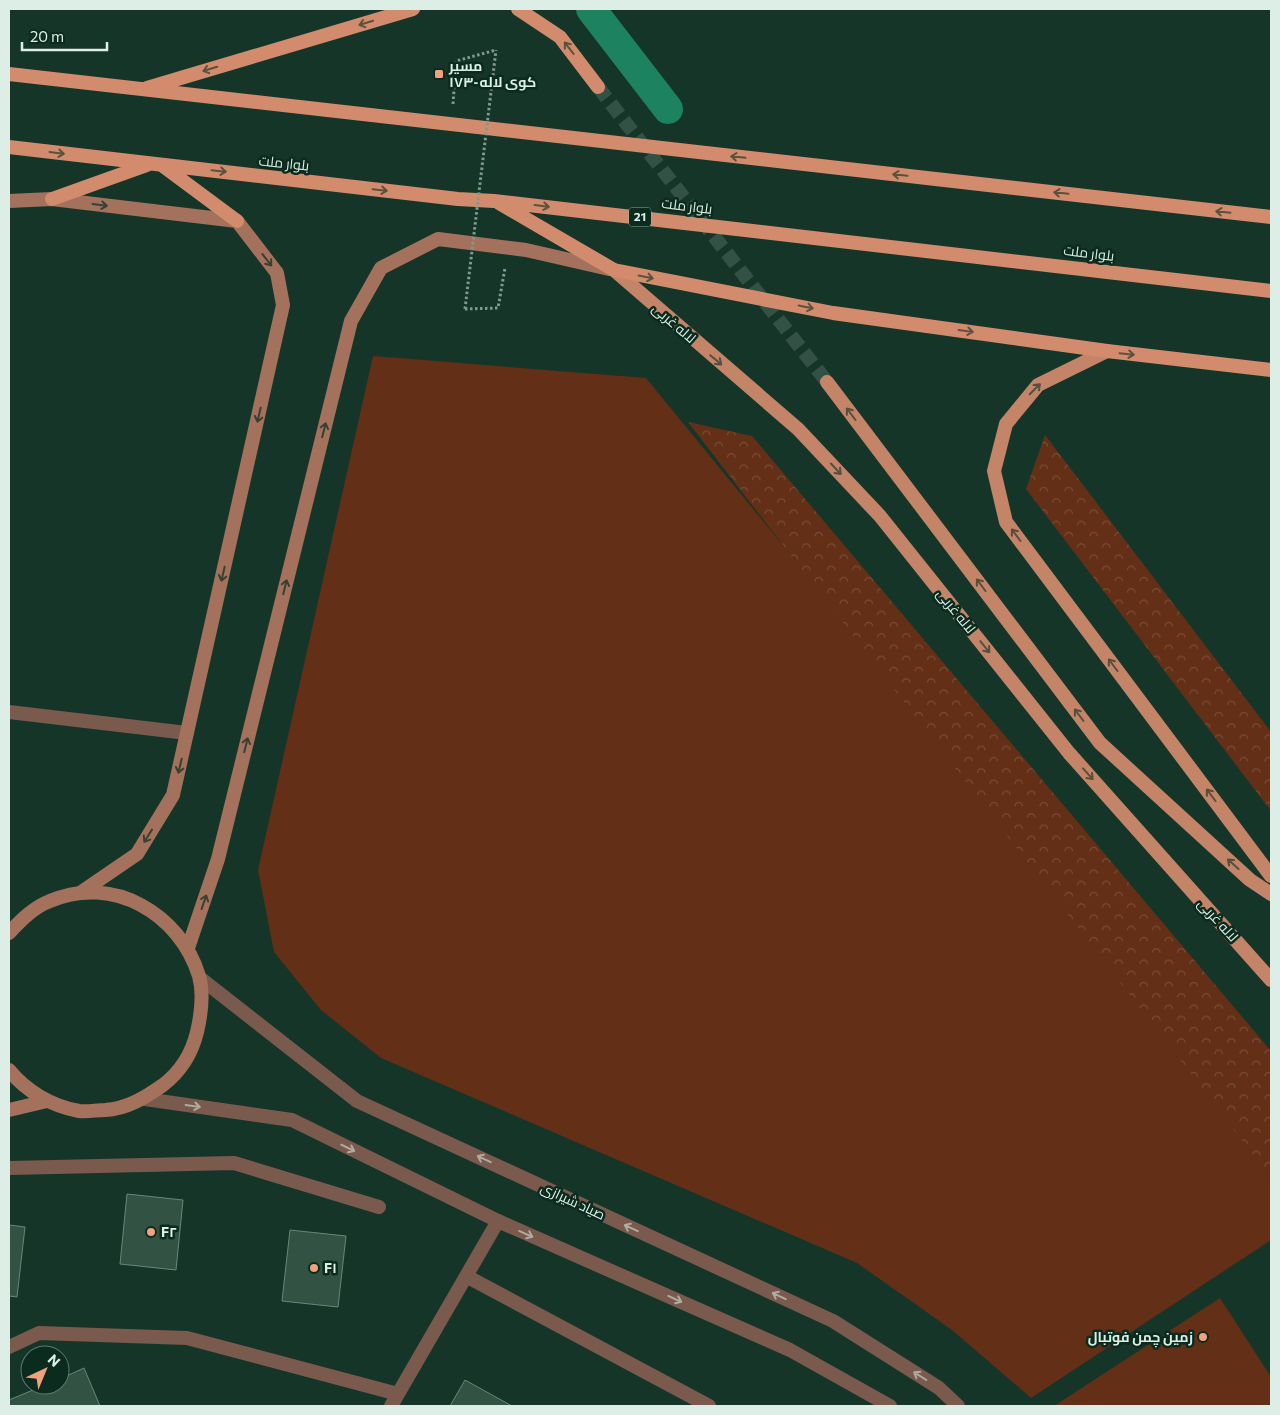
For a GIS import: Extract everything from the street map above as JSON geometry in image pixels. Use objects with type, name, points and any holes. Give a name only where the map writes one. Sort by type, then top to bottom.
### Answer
[{"type":"highway","points":[[141,89],[413,9]]},
{"type":"highway","points":[[518,9],[560,37],[598,87]]},
{"type":"highway","points":[[9,74],[1271,217]]},
{"type":"highway","name":"بلوار ملت","points":[[9,147],[458,199],[494,200],[1271,291]]},
{"type":"highway","points":[[52,199],[156,164],[237,221]]},
{"type":"highway","points":[[494,200],[614,270],[833,312],[1107,351],[1271,370]]},
{"type":"main road","points":[[9,201],[52,199],[237,221],[277,273],[283,305],[173,795],[137,854],[80,893]]},
{"type":"main road","points":[[188,948],[218,859],[351,321],[381,268],[438,239],[526,250],[614,270]]},
{"type":"main road","name":"لاله غربی","points":[[614,270],[798,429],[880,516],[1069,752],[1271,980]]},
{"type":"main road","points":[[1107,351],[1038,385],[1006,424],[994,471],[1006,522],[1271,876]]},
{"type":"main road","points":[[827,382],[1100,743],[1250,880],[1271,894]]},
{"type":"main road","points":[[9,933],[24,917],[50,901],[80,893],[112,894],[142,904],[168,923],[188,948],[200,978],[202,1014],[193,1048],[173,1077],[145,1099],[113,1110],[79,1111],[47,1101],[19,1083],[9,1070]]},
{"type":"main road","points":[[9,1110],[47,1101]]},
{"type":"street","points":[[9,712],[187,733]]},
{"type":"street","name":"صیاد شیرازی","points":[[200,978],[357,1101],[833,1321],[940,1388],[958,1406]]},
{"type":"street","points":[[145,1099],[292,1120],[498,1221],[790,1350],[890,1406]]},
{"type":"street","points":[[9,1168],[234,1163],[379,1207]]},
{"type":"street","points":[[391,1406],[498,1221]]},
{"type":"street","points":[[466,1276],[709,1406]]},
{"type":"street","points":[[9,1347],[39,1333],[187,1338],[398,1394]]},
{"type":"path","points":[[451,124],[456,61],[496,50],[465,309],[498,308],[508,248]]},
{"type":"green space","points":[[373,356],[646,378],[979,785],[1271,1178],[1271,1240],[1031,1398],[952,1330],[857,1263],[381,1058],[321,1010],[274,952],[258,870]]},
{"type":"green space","points":[[688,422],[752,436],[1271,1051],[1271,1178]]},
{"type":"green space","points":[[1045,435],[1271,732],[1271,811],[1026,489]]},
{"type":"green space","name":"زمین چمن فوتبال","points":[[1220,1298],[1271,1377],[1271,1406],[1054,1406]]},
{"type":"building","name":"F۲","points":[[127,1194],[183,1200],[176,1270],[120,1264]]},
{"type":"building","points":[[9,1225],[25,1227],[17,1297],[9,1296]]},
{"type":"building","name":"F۱","points":[[290,1230],[346,1236],[338,1307],[282,1301]]},
{"type":"building","points":[[84,1368],[100,1406],[9,1406],[9,1400],[21,1395],[70,1395],[70,1374]]},
{"type":"building","points":[[465,1380],[512,1406],[450,1406]]},
{"type":"waterway","points":[[591,9],[668,109]]},
{"type":"tunnel","points":[[598,87],[827,382]]},
{"type":"place","name":"مسیر ۱۷۳-کوی لاله","points":[[439,74]]},
{"type":"place","name":"F۲","points":[[151,1232]]},
{"type":"place","name":"F۱","points":[[314,1268]]},
{"type":"place","name":"زمین چمن فوتبال","points":[[1203,1337]]}]
